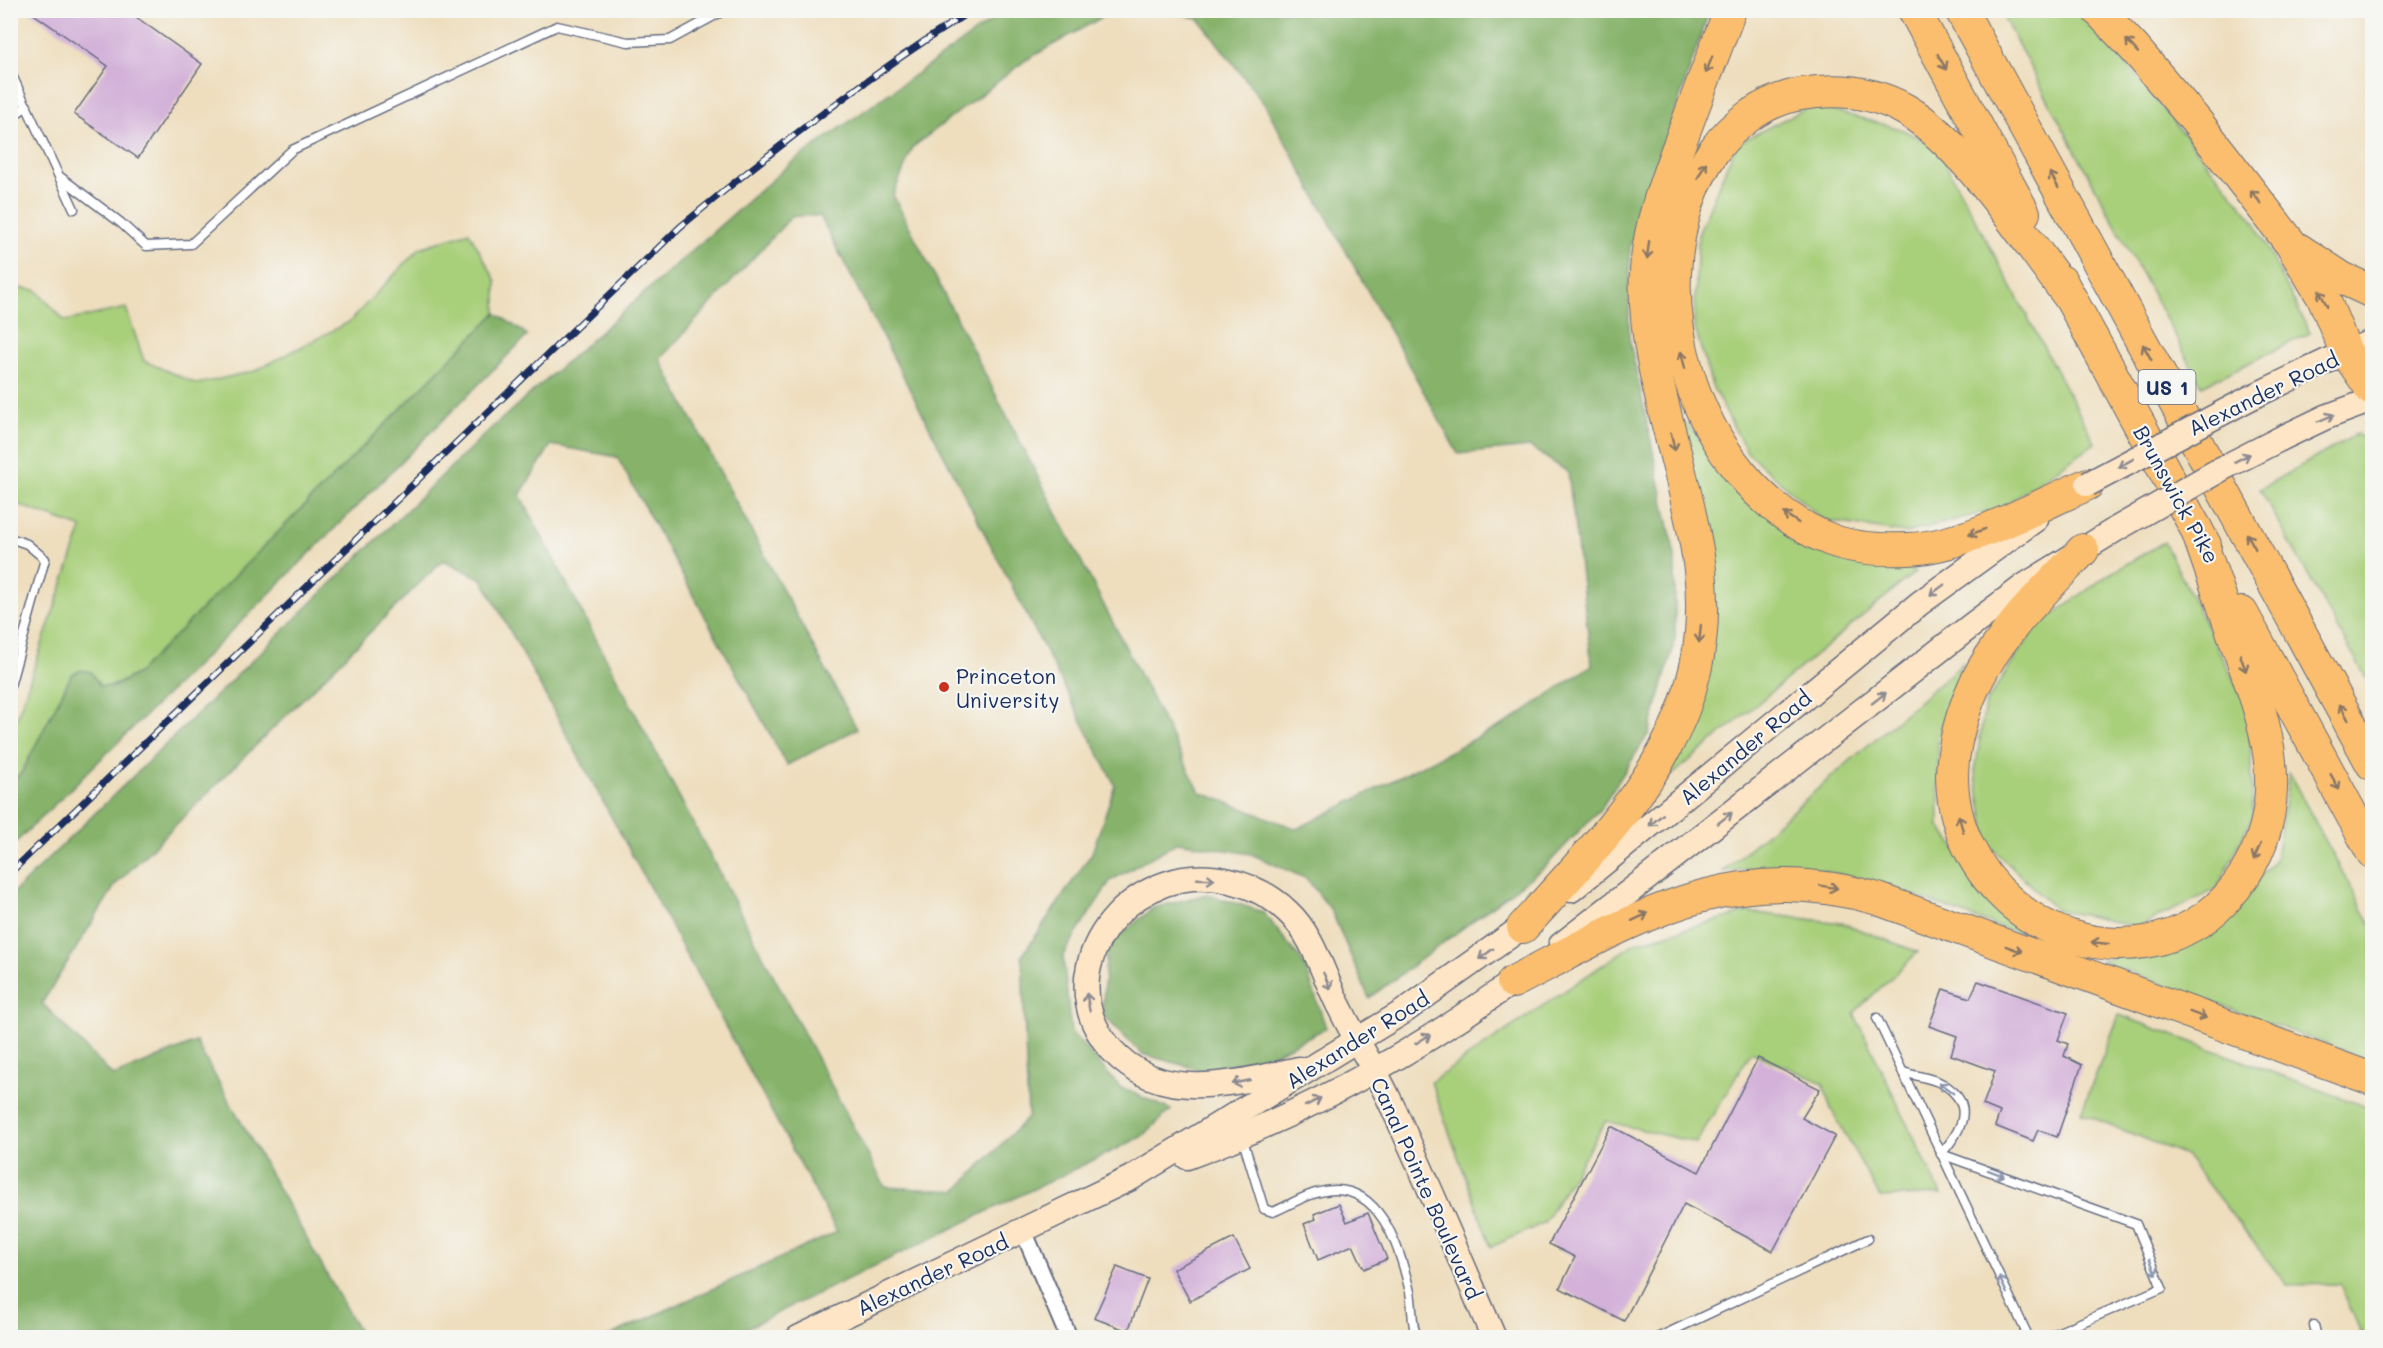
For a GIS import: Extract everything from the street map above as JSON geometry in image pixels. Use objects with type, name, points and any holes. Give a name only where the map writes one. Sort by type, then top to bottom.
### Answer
[{"type":"highway","points":[[1523,927],[1613,827],[1644,787],[1670,742],[1689,693],[1702,618],[1700,570],[1692,521],[1654,366],[1646,318],[1646,271],[1658,202],[1730,10]]},
{"type":"highway","name":"Brunswick Pike","points":[[1914,10],[2373,852]]},
{"type":"highway","name":"Brunswick Pike","points":[[1961,10],[2373,764]]},
{"type":"highway","points":[[2098,10],[2203,130],[2291,243],[2324,299],[2359,347],[2373,390]]},
{"type":"highway","points":[[2071,299],[1985,187],[1938,135],[1906,110],[1874,96],[1853,92],[1833,90],[1795,95],[1757,111],[1736,127],[1705,165],[1678,232],[1674,284],[1676,312],[1685,367],[1695,393],[1730,458],[1760,493],[1793,520],[1831,540],[1849,545],[1888,549],[1931,547],[1979,532],[2088,484]]},
{"type":"highway","points":[[2291,243],[2342,278],[2373,292]]},
{"type":"highway","points":[[2083,549],[2009,632],[1975,685],[1960,725],[1954,750],[1954,799],[1966,842],[1977,862],[2019,910],[2037,923],[2071,938],[2133,944],[2172,936],[2209,916],[2224,901],[2255,857],[2269,809],[2271,774],[2260,713],[2196,528]]},
{"type":"highway","points":[[1513,982],[1649,912],[1699,895],[1771,884],[1814,885],[1878,899],[2373,1078]]},
{"type":"main road","name":"Alexander Road","points":[[1131,1178],[1403,1012],[1523,927],[1920,603],[2088,484],[2252,397],[2359,347]]},
{"type":"main road","name":"Alexander Road","points":[[798,1338],[1131,1178],[1242,1136],[1374,1070],[1513,982],[2024,586],[2118,528],[2223,468],[2326,417],[2373,400]]},
{"type":"main road","name":"Canal Pointe Boulevard","points":[[1319,1065],[1230,1084],[1198,1086],[1150,1077],[1132,1069],[1117,1056],[1098,1032],[1087,1001],[1086,984],[1089,965],[1102,933],[1112,919],[1138,897],[1169,882],[1209,878],[1248,887],[1282,906],[1302,928],[1357,1041],[1374,1070],[1494,1338]]},
{"type":"street","points":[[1023,1230],[1069,1338]]},
{"type":"lane","points":[[59,176],[121,223],[146,246],[191,244],[292,150],[557,26],[628,42],[670,40],[725,10]]},
{"type":"lane","points":[[10,71],[74,209]]},
{"type":"lane","points":[[10,117],[27,106]]},
{"type":"lane","points":[[10,538],[27,543],[45,559],[10,686]]},
{"type":"lane","points":[[1877,1018],[2029,1338]]},
{"type":"lane","points":[[1903,1072],[1942,1083],[1959,1098],[1964,1119],[1954,1138],[1941,1154]]},
{"type":"lane","points":[[1242,1136],[1264,1209],[1273,1212],[1320,1192],[1344,1189],[1362,1198],[1384,1217],[1402,1264],[1417,1338]]},
{"type":"lane","points":[[1941,1154],[2136,1224],[2162,1288],[2045,1338]]},
{"type":"lane","points":[[1657,1338],[1868,1239]]},
{"type":"lane","points":[[2314,1325],[2317,1338]]},
{"type":"green space","points":[[1005,11],[1113,11],[1026,60],[913,147],[893,195],[1200,792],[1297,829],[1510,721],[1592,665],[1568,472],[1530,447],[1458,454],[1265,105],[1199,19],[1171,11],[1709,11],[1630,247],[1629,337],[1675,556],[1675,641],[1649,733],[1602,807],[1546,866],[1369,998],[1331,910],[1307,879],[1251,854],[1178,842],[1110,881],[1063,955],[1071,1032],[1120,1087],[1171,1110],[1141,1137],[728,1337],[607,1337],[837,1232],[482,579],[443,560],[116,884],[42,1003],[113,1076],[196,1042],[362,1337],[11,1338],[11,895],[487,432],[791,163]],"holes":[[[792,216],[820,216],[1115,785],[1092,853],[1022,956],[1028,1117],[956,1191],[885,1187],[520,495],[551,445],[617,457],[787,765],[857,729],[660,359]]]},
{"type":"green space","points":[[2000,11],[2079,11],[2092,22],[2253,219],[2310,333],[2202,386]]},
{"type":"green space","points":[[1812,105],[1901,129],[1936,146],[2095,443],[2001,508],[1905,533],[1823,520],[1747,452],[1712,386],[1694,325],[1698,235],[1736,144]]},
{"type":"green space","points":[[469,232],[496,281],[496,313],[138,673],[111,686],[92,683],[72,674],[22,772],[11,783],[11,735],[82,528],[11,502],[11,287],[36,290],[65,321],[126,308],[144,361],[197,384],[255,371],[349,322],[420,248]]},
{"type":"green space","points":[[496,313],[528,335],[242,621],[11,847],[11,783],[22,772],[72,674],[82,670],[91,672],[100,686],[113,687],[138,673]]},
{"type":"green space","points":[[1683,421],[1807,543],[1916,571],[1665,781],[1716,610]]},
{"type":"green space","points":[[2357,434],[2372,445],[2372,689],[2260,489]]},
{"type":"green space","points":[[2164,542],[2249,710],[2253,815],[2217,889],[2138,927],[2055,909],[1988,844],[1975,772],[1985,704],[2035,628],[2108,575]]},
{"type":"green space","points":[[1963,663],[1938,738],[1939,826],[2021,935],[1876,882],[1799,866],[1723,871]]},
{"type":"green space","points":[[2289,773],[2372,927],[2372,1061],[2101,961],[2217,928],[2276,858]]},
{"type":"green space","points":[[1207,894],[1263,912],[1305,965],[1326,1028],[1262,1060],[1201,1070],[1142,1054],[1102,1014],[1107,946],[1153,908]]},
{"type":"green space","points":[[1747,912],[1842,923],[1918,952],[1854,1013],[1941,1194],[1880,1197],[1830,1107],[1823,1083],[1751,1052],[1696,1143],[1606,1121],[1544,1223],[1491,1247],[1431,1082],[1635,943]]},
{"type":"green space","points":[[2119,1015],[2372,1109],[2372,1337],[2363,1337],[2340,1284],[2287,1285],[2185,1155],[2081,1113]]},
{"type":"building","points":[[28,10],[126,10],[202,64],[138,158],[74,114],[108,66]]},
{"type":"building","points":[[1978,981],[2068,1013],[2058,1040],[2068,1044],[2064,1056],[2082,1065],[2057,1137],[2038,1130],[2033,1141],[1995,1126],[2000,1112],[1983,1105],[1995,1071],[1951,1055],[1957,1036],[1929,1026],[1943,989],[1970,998]]},
{"type":"building","points":[[1758,1058],[1820,1089],[1802,1118],[1835,1136],[1773,1251],[1684,1204],[1624,1321],[1560,1288],[1575,1257],[1549,1244],[1611,1126],[1699,1172]]},
{"type":"building","points":[[1339,1204],[1347,1222],[1368,1213],[1387,1259],[1364,1269],[1353,1245],[1318,1260],[1304,1224],[1316,1219],[1314,1214]]},
{"type":"building","points":[[1234,1238],[1250,1269],[1190,1301],[1173,1269]]},
{"type":"building","points":[[1117,1267],[1148,1279],[1128,1331],[1094,1318]]},
{"type":"railway","points":[[10,873],[680,227],[823,114],[896,60],[972,10]]},
{"type":"place","name":"Princeton University","points":[[944,687]]}]
